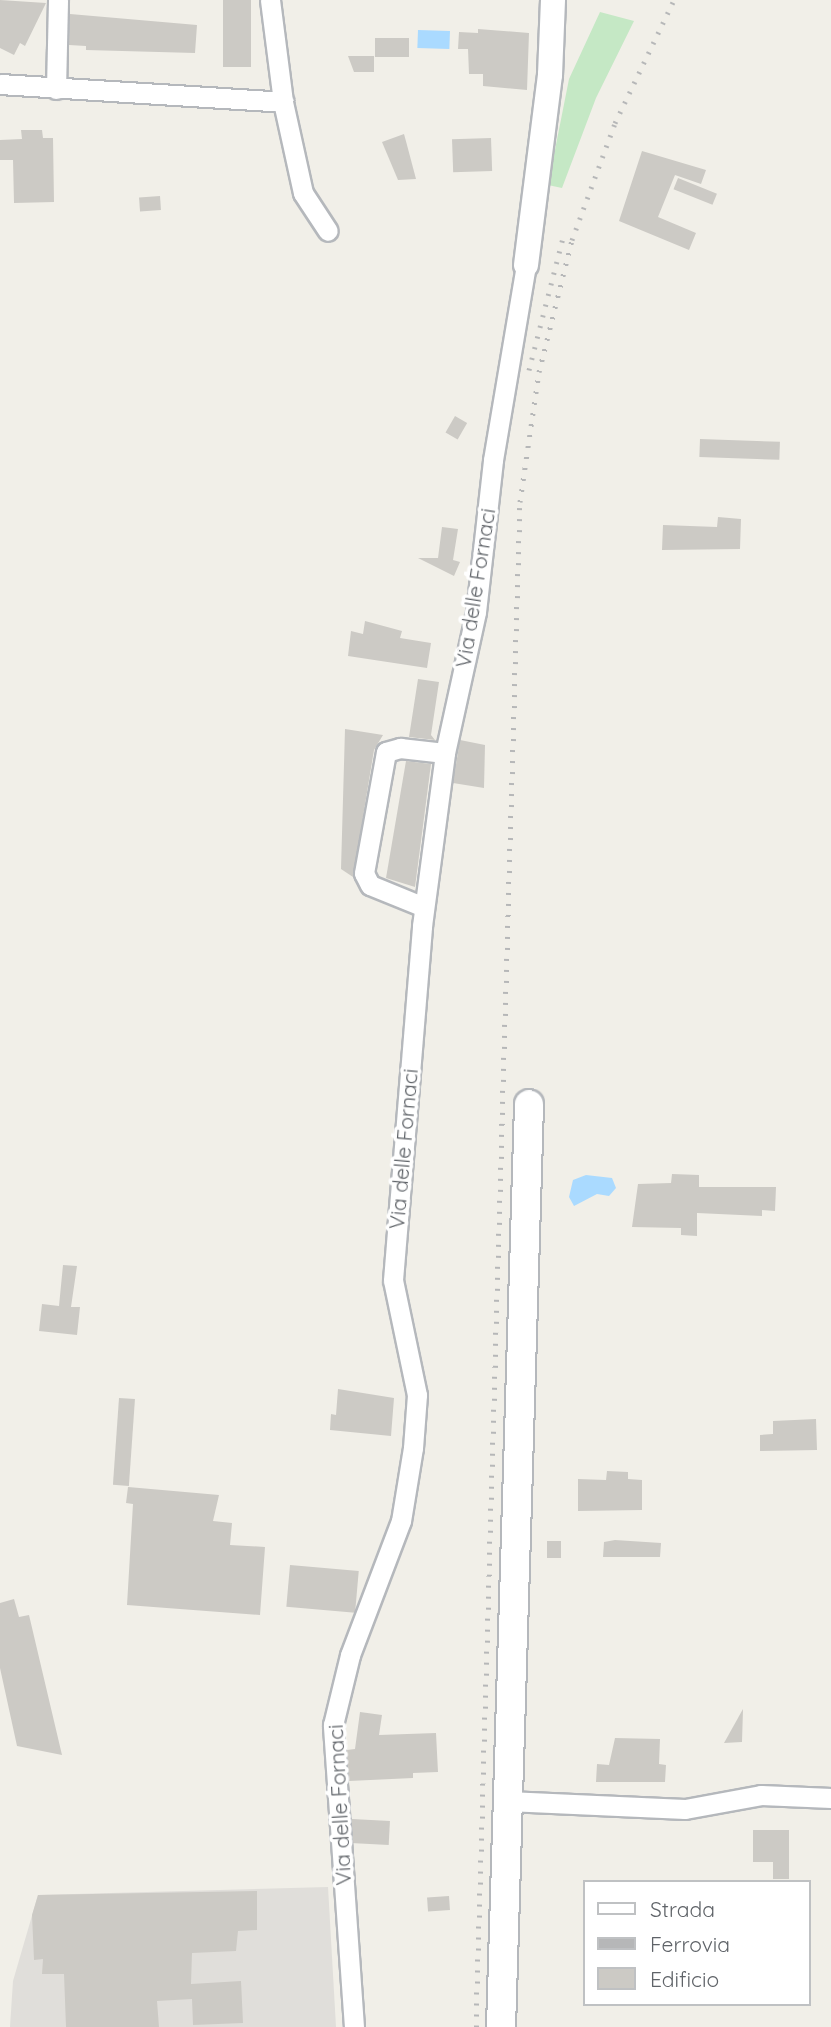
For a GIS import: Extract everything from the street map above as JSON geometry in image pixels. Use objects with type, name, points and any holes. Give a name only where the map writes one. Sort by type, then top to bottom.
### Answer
[{"type":"main road","points":[[501,2027],[528,1104]]},
{"type":"street","points":[[56,89],[58,0]]},
{"type":"street","points":[[270,0],[283,102],[303,193],[328,231]]},
{"type":"street","points":[[526,265],[550,75],[553,0]]},
{"type":"street","points":[[0,84],[283,102]]},
{"type":"street","name":"Via delle Fornaci","points":[[354,2027],[333,1726],[350,1655],[401,1521],[413,1448],[417,1395],[393,1280],[424,907],[445,753],[476,612],[493,460],[526,265]]},
{"type":"street","points":[[424,907],[370,885],[363,873],[386,752],[400,748],[445,753]]},
{"type":"street","points":[[507,1801],[685,1809],[761,1795],[831,1798]]},
{"type":"shaded area","points":[[328,1887],[336,2027],[10,2027],[13,1981],[38,1895]]},
{"type":"green space","points":[[600,12],[634,21],[596,98],[562,188],[548,185],[569,79]]},
{"type":"water","points":[[418,30],[450,31],[449,49],[417,48]]},
{"type":"water","points":[[586,1175],[612,1178],[616,1188],[609,1196],[597,1194],[574,1206],[569,1197],[573,1180]]},
{"type":"building","points":[[0,0],[46,3],[25,46],[20,43],[14,55],[0,48]]},
{"type":"building","points":[[223,0],[251,0],[251,67],[223,67]]},
{"type":"building","points":[[70,14],[197,25],[195,53],[86,50],[86,46],[69,45]]},
{"type":"building","points":[[478,29],[529,33],[527,90],[483,86],[483,74],[469,74],[468,49],[458,49],[459,32],[478,33]]},
{"type":"building","points":[[375,38],[409,38],[409,57],[375,57]]},
{"type":"building","points":[[348,56],[374,56],[374,72],[354,72]]},
{"type":"building","points":[[21,130],[42,130],[43,138],[53,138],[54,202],[14,203],[13,160],[0,160],[0,140],[22,139]]},
{"type":"building","points":[[404,134],[416,179],[398,180],[382,142]]},
{"type":"building","points":[[491,138],[492,171],[453,172],[452,139]]},
{"type":"building","points":[[642,151],[706,170],[701,184],[675,175],[658,217],[696,233],[689,250],[619,221]]},
{"type":"building","points":[[678,178],[717,194],[712,205],[674,189]]},
{"type":"building","points":[[160,196],[161,210],[140,211],[139,197]]},
{"type":"building","points":[[455,416],[467,423],[458,439],[446,432]]},
{"type":"building","points":[[700,439],[780,442],[779,460],[699,457]]},
{"type":"building","points":[[718,517],[741,519],[740,549],[662,550],[663,525],[717,527]]},
{"type":"building","points":[[442,527],[458,529],[453,560],[460,562],[454,576],[418,558],[438,558]]},
{"type":"building","points":[[365,621],[402,631],[400,638],[431,643],[427,668],[348,656],[351,631],[363,634]]},
{"type":"building","points":[[418,679],[439,682],[431,735],[435,740],[409,737]]},
{"type":"building","points":[[345,729],[383,735],[374,750],[353,877],[341,869]]},
{"type":"building","points":[[460,740],[485,745],[484,788],[453,783]]},
{"type":"building","points":[[406,761],[431,764],[415,887],[386,878]]},
{"type":"building","points":[[672,1174],[699,1175],[699,1187],[776,1187],[775,1211],[762,1210],[762,1216],[697,1213],[697,1236],[681,1235],[681,1228],[632,1227],[638,1184],[671,1183]]},
{"type":"building","points":[[63,1265],[77,1266],[71,1307],[80,1307],[77,1335],[39,1331],[42,1304],[59,1306]]},
{"type":"building","points":[[338,1389],[394,1398],[391,1436],[330,1430],[331,1414],[336,1415]]},
{"type":"building","points":[[119,1398],[135,1399],[129,1486],[113,1485]]},
{"type":"building","points":[[816,1419],[817,1450],[760,1451],[760,1435],[773,1434],[773,1421]]},
{"type":"building","points":[[607,1471],[628,1472],[628,1479],[642,1480],[642,1510],[578,1511],[578,1479],[606,1480]]},
{"type":"building","points":[[128,1487],[219,1495],[213,1521],[232,1523],[230,1545],[265,1547],[260,1615],[127,1605],[133,1504],[126,1503]]},
{"type":"building","points":[[615,1540],[661,1543],[660,1557],[603,1557],[604,1542]]},
{"type":"building","points":[[547,1541],[561,1541],[561,1558],[547,1558]]},
{"type":"building","points":[[290,1565],[359,1571],[355,1613],[286,1607]]},
{"type":"building","points":[[14,1599],[19,1617],[29,1615],[62,1755],[17,1746],[0,1668],[0,1603]]},
{"type":"building","points":[[743,1709],[742,1742],[724,1743]]},
{"type":"building","points":[[360,1712],[382,1715],[379,1735],[436,1733],[438,1772],[413,1773],[413,1778],[349,1781],[347,1750],[355,1749]]},
{"type":"building","points":[[615,1738],[660,1739],[659,1764],[666,1765],[665,1782],[596,1782],[597,1764],[609,1765]]},
{"type":"building","points":[[352,1819],[390,1821],[389,1845],[351,1843]]},
{"type":"building","points":[[753,1830],[789,1830],[789,1879],[773,1879],[773,1862],[753,1862]]},
{"type":"building","points":[[257,1891],[257,1930],[238,1931],[236,1951],[192,1953],[191,1984],[241,1981],[243,2023],[193,2025],[192,1999],[157,2001],[159,2027],[66,2027],[64,1974],[42,1974],[43,1959],[34,1960],[32,1915],[38,1895]]},
{"type":"building","points":[[449,1896],[450,1910],[428,1912],[427,1898]]},
{"type":"railway","points":[[476,2027],[520,502],[539,372],[572,240],[615,123],[674,0]]},
{"type":"railway","points":[[529,370],[563,238]]}]
